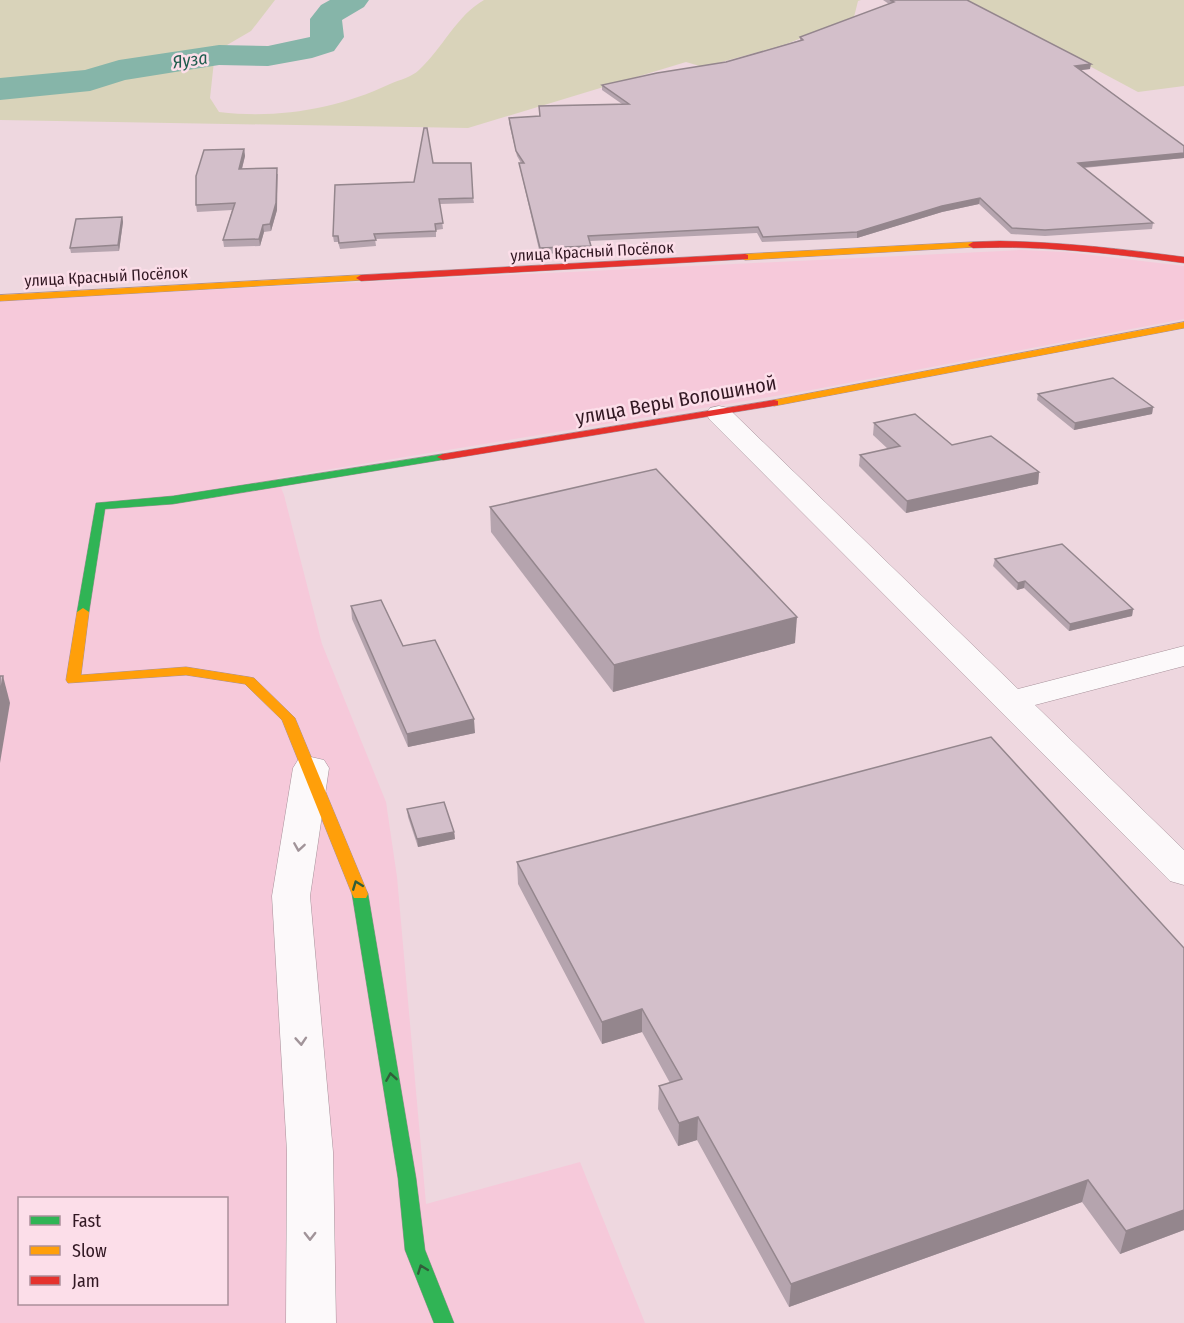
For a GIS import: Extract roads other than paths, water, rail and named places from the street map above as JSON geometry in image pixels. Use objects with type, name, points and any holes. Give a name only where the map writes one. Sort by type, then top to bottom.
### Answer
[{"type":"street","name":"улица Красный Посёлок","points":[[0,298],[1012,243],[1078,246],[1184,260]]},
{"type":"street","name":"улица Веры Волошиной","points":[[311,768],[288,718],[249,681],[186,671],[72,680],[99,506],[173,501],[719,414],[1184,325]]},
{"type":"street","points":[[719,414],[1184,872]]},
{"type":"street","points":[[1011,701],[1184,656]]},
{"type":"street","points":[[311,768],[291,896],[310,1152],[311,1323]]},
{"type":"street","points":[[311,768],[360,894],[407,1178],[415,1250],[444,1323]]},
{"type":"waterway","name":"Яуза","points":[[0,89],[90,80],[119,70],[219,55],[268,56],[312,48],[322,44],[327,37],[326,19],[332,12],[353,0]]}]
